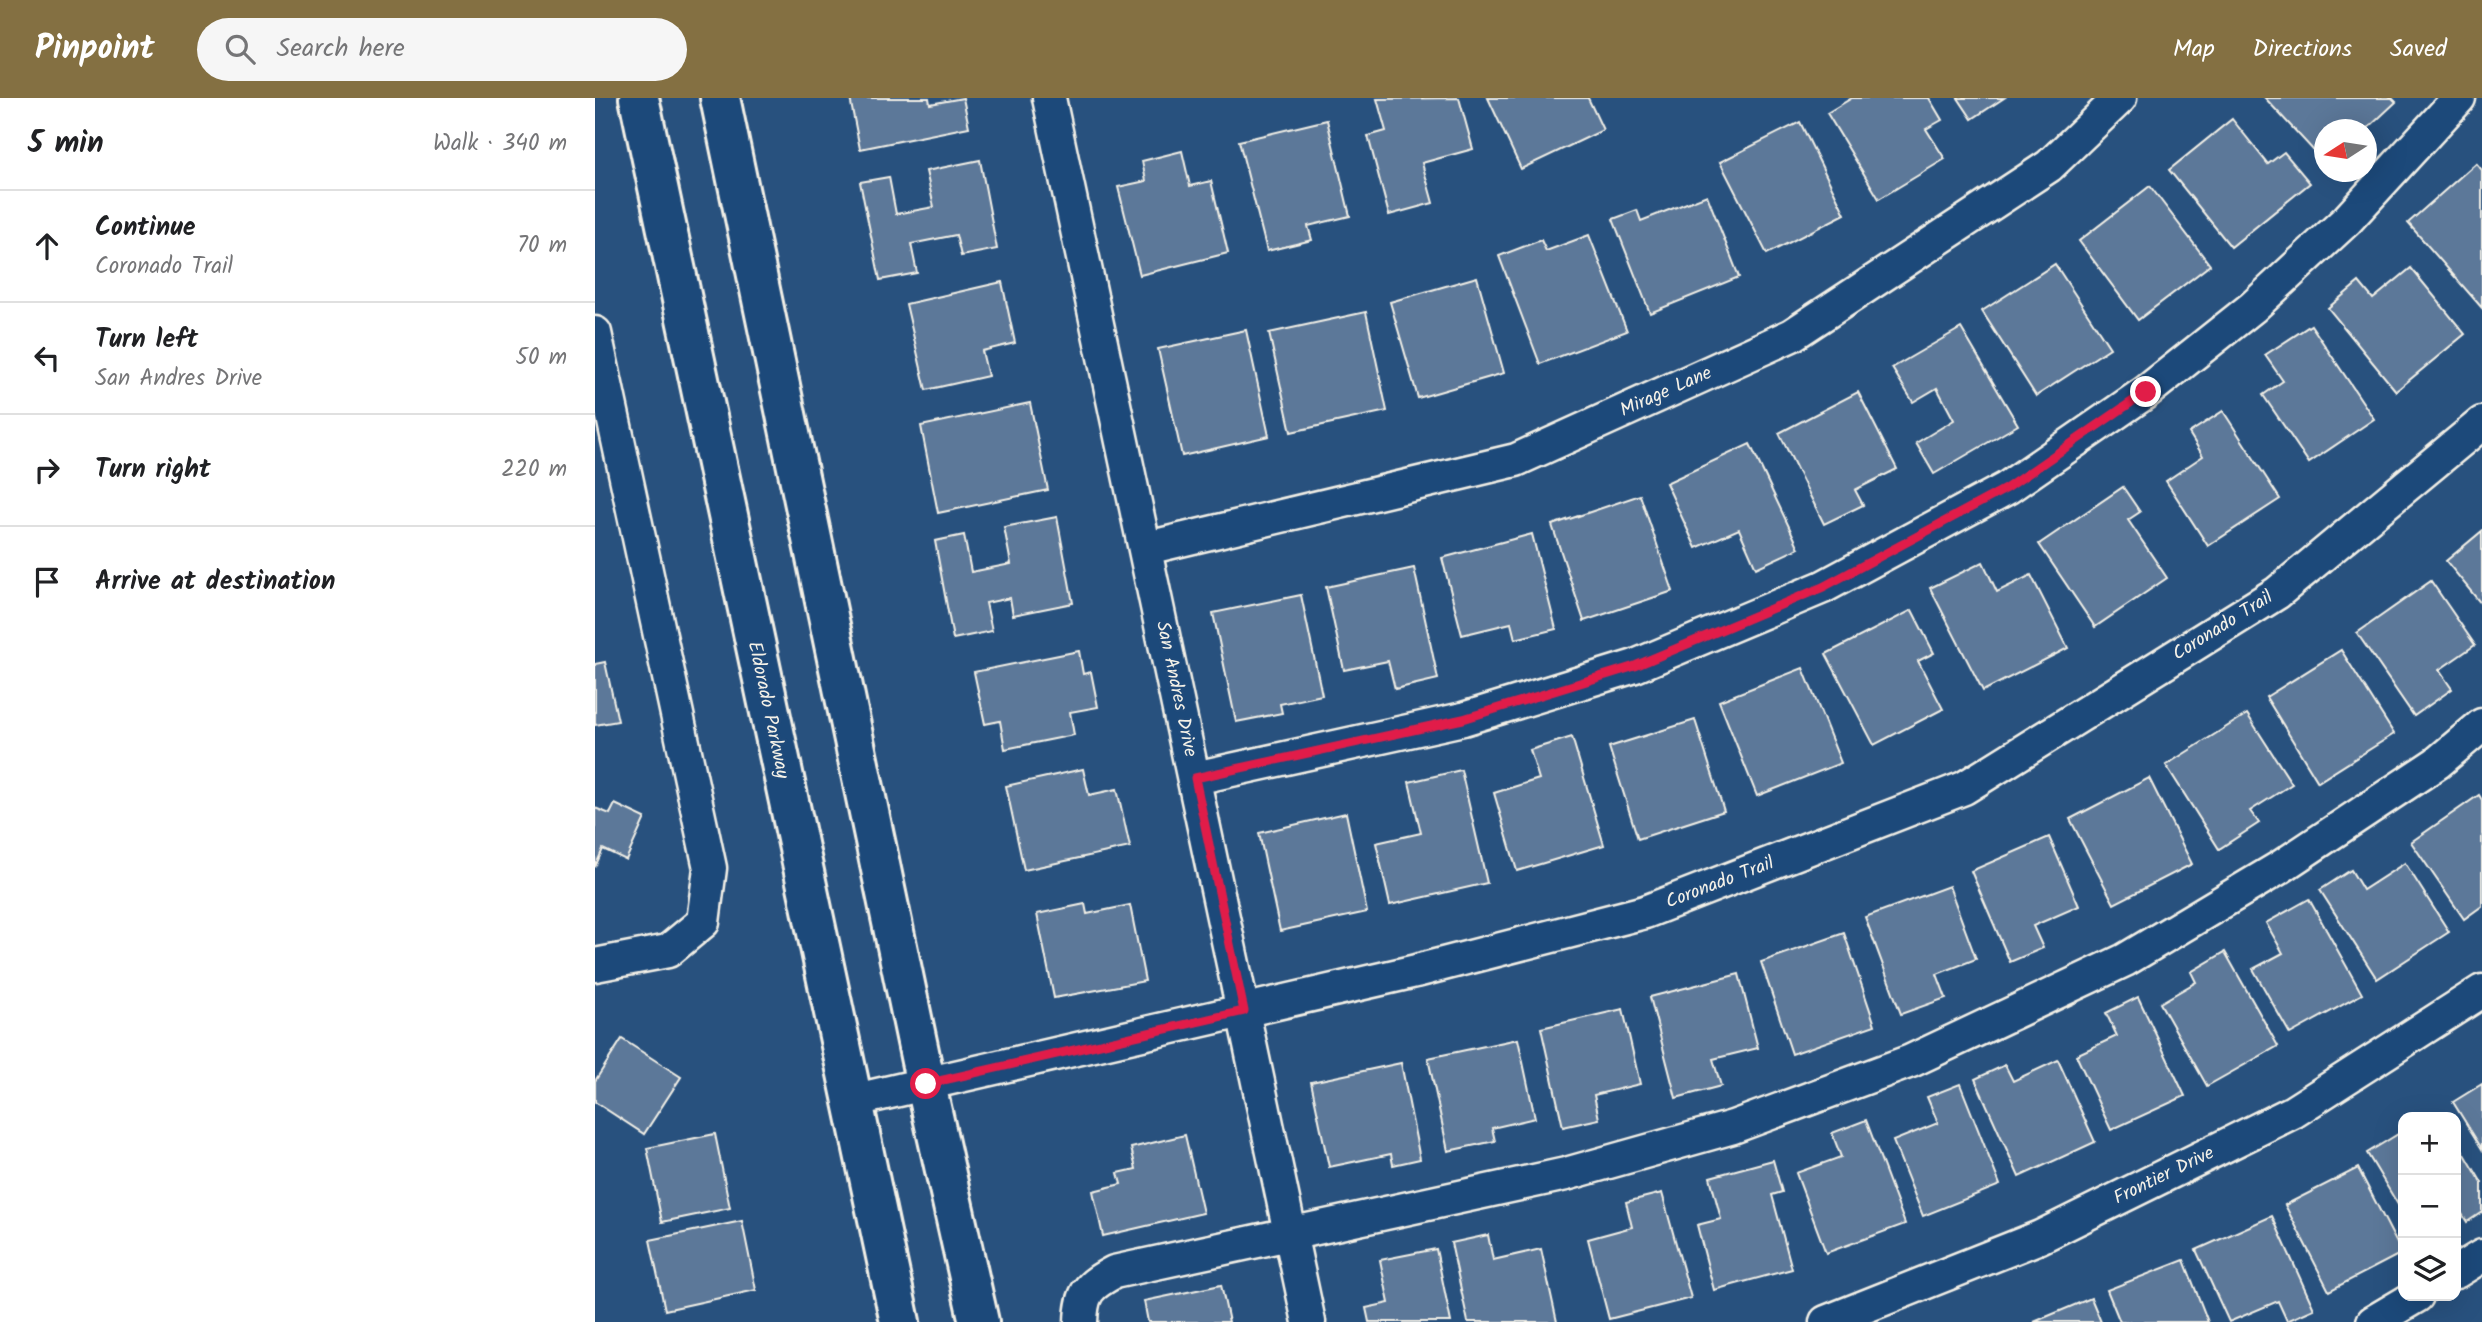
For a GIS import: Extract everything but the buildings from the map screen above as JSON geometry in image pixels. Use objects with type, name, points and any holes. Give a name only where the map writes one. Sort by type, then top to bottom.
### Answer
[{"type":"main road","name":"Eldorado Parkway","points":[[639,98],[900,1322]]},
{"type":"main road","points":[[720,98],[926,1084],[979,1322]]},
{"type":"street","name":"Mirage Lane","points":[[1147,548],[1515,460],[1792,335],[2049,166],[2120,98]]},
{"type":"street","points":[[1195,778],[1476,715],[1635,666],[1823,587],[2007,488],[2146,392],[2253,307],[2347,220],[2459,98]]},
{"type":"street","name":"San Andres Drive","points":[[1055,99],[1309,1322]]},
{"type":"street","points":[[595,333],[710,868],[703,922],[686,937],[669,951],[595,965]]},
{"type":"street","name":"Coronado Trail","points":[[851,1101],[1244,1011],[1645,912],[1964,788],[2277,593],[2482,423]]},
{"type":"street","points":[[1081,1322],[1083,1300],[1090,1284],[1114,1272],[1291,1236],[1566,1174],[1733,1127],[1911,1061],[2125,960],[2279,868],[2437,763],[2482,724]]},
{"type":"street","name":"Frontier Drive","points":[[1826,1322],[2040,1237],[2293,1112],[2482,991]]},
{"type":"street","points":[[2461,1269],[2482,1256]]},
{"type":"street","points":[[2373,1322],[2409,1301]]},
{"type":"route","points":[[926,1084],[1244,1011],[1195,778],[1463,719],[1635,666],[1823,587],[2007,488],[2146,392]]}]
